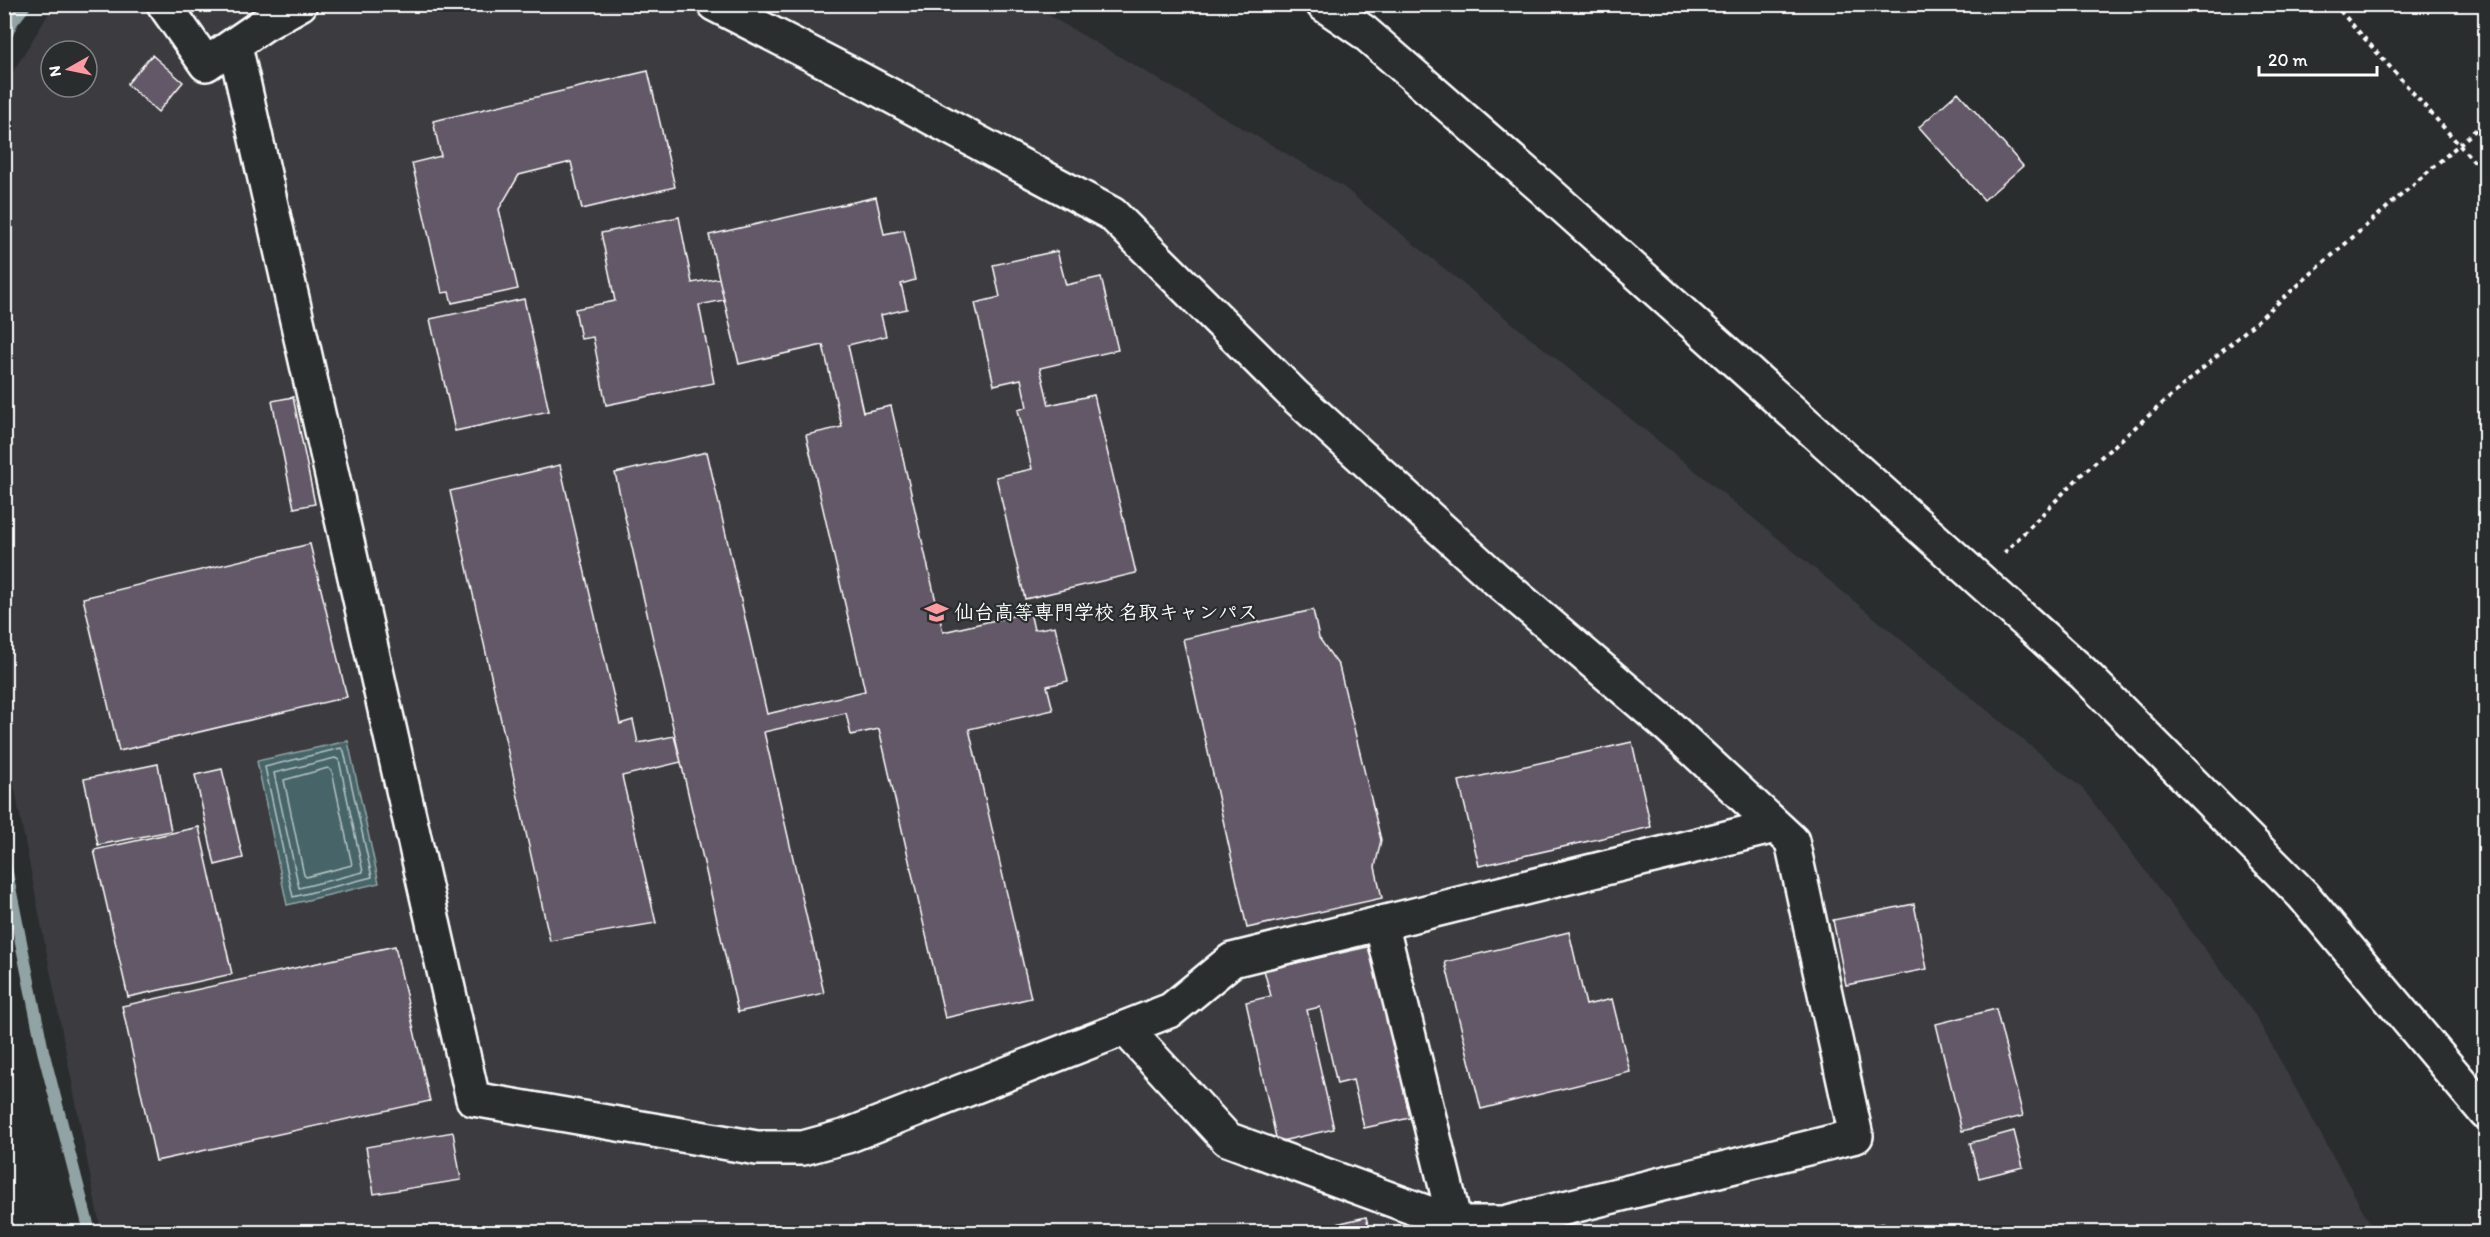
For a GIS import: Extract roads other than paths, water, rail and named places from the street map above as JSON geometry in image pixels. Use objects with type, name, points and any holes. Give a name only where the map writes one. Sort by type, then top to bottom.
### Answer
[{"type":"street","points":[[165,7],[206,64],[263,25],[300,4]]},
{"type":"street","points":[[714,4],[1112,214],[1294,395],[1496,579],[1668,726],[1792,841],[1856,1136],[1505,1228],[1455,1223],[1227,1139],[1125,1028]]},
{"type":"street","points":[[1323,4],[1364,32],[1543,188],[1980,578],[2083,673],[2303,895],[2486,1113]]},
{"type":"street","points":[[235,46],[473,1099],[757,1148],[803,1148],[848,1136],[1171,1010],[1232,960],[1775,826]]},
{"type":"street","points":[[1381,923],[1455,1223]]},
{"type":"water","points":[[348,741],[379,883],[287,905],[257,761]]},
{"type":"waterway","points":[[4,41],[12,22],[26,4]]},
{"type":"waterway","points":[[4,858],[43,1051],[90,1232]]},
{"type":"place","name":"仙台高等専門学校 名取キャンパス","points":[[936,612]]}]
